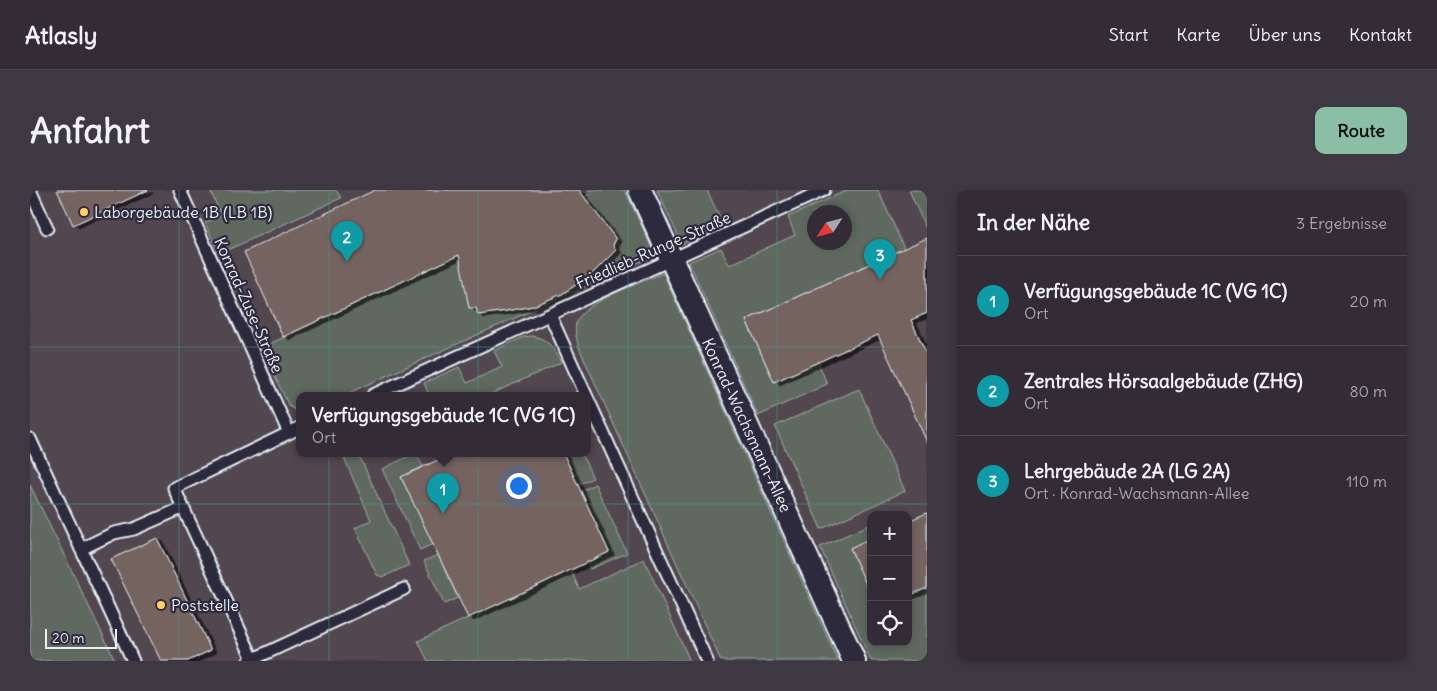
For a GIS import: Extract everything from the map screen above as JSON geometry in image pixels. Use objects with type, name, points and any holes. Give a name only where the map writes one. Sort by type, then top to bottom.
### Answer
[{"type":"street","name":"Konrad-Wachsmann-Allee","points":[[640,190],[854,661]]},
{"type":"lane","points":[[30,190],[47,228]]},
{"type":"lane","name":"Konrad-Zuse-Straße","points":[[180,190],[294,431]]},
{"type":"lane","name":"Friedlieb-Runge-Straße","points":[[379,392],[550,315],[806,194],[824,190]]},
{"type":"lane","points":[[550,315],[584,392]]},
{"type":"lane","points":[[591,407],[707,661]]},
{"type":"lane","points":[[294,431],[174,488],[251,660],[404,589]]},
{"type":"lane","points":[[30,439],[133,661]]},
{"type":"lane","points":[[81,549],[114,532],[134,529],[182,508]]},
{"type":"shaded area","points":[[30,190],[927,190],[927,661],[107,661],[114,658],[30,485]]},
{"type":"green space","points":[[210,190],[336,190],[341,198],[219,254],[205,223],[221,215]]},
{"type":"green space","points":[[588,190],[625,190],[655,255],[351,392],[296,392],[296,410],[289,406],[261,348],[459,255],[478,314],[498,313],[536,305],[572,288],[588,277],[603,265],[616,250],[613,245],[616,239],[584,197],[590,194]]},
{"type":"green space","points":[[657,190],[707,190],[723,225],[682,244]]},
{"type":"green space","points":[[848,190],[878,190],[904,248],[746,320],[774,382],[818,362],[827,384],[758,416],[689,262],[721,248],[729,265],[795,235],[788,217],[807,208],[807,250],[852,250],[852,205],[815,205]]},
{"type":"green space","points":[[909,190],[927,190],[927,231]]},
{"type":"green space","points":[[663,273],[838,661],[721,661],[580,350],[575,330],[576,323],[581,315],[614,293]]},
{"type":"green space","points":[[523,337],[537,337],[546,341],[562,362],[496,392],[428,392],[424,383],[459,367],[467,383],[502,367],[494,351]]},
{"type":"green space","points":[[859,389],[905,491],[821,529],[775,426]]},
{"type":"green space","points":[[344,457],[360,457],[409,565],[383,577],[377,575],[355,528],[371,520]]},
{"type":"green space","points":[[408,457],[418,457],[423,467],[401,477],[433,544],[420,550],[382,469]]},
{"type":"green space","points":[[565,457],[583,457],[593,478],[577,485]]},
{"type":"green space","points":[[595,484],[627,553],[590,569],[587,562],[609,552],[581,491]]},
{"type":"green space","points":[[30,485],[114,658],[107,661],[30,661]]},
{"type":"green space","points":[[867,526],[867,540],[850,548],[867,586],[867,646],[912,646],[912,594],[927,588],[927,661],[871,661],[820,547]]},
{"type":"green space","points":[[438,555],[458,598],[444,604],[424,561]]},
{"type":"green space","points":[[644,559],[690,661],[428,661],[418,641],[571,570],[579,589]]},
{"type":"building","name":"Laborgebäude 1B (LB 1B)","points":[[57,190],[148,190],[73,225]]},
{"type":"building","points":[[375,190],[579,190],[616,239],[613,245],[616,250],[591,275],[562,294],[533,306],[478,315],[476,308],[469,308],[459,255],[283,337],[244,252]]},
{"type":"building","points":[[927,238],[927,313],[911,320],[927,355],[927,442],[878,335],[774,382],[746,320]]},
{"type":"building","points":[[444,457],[565,457],[609,552],[468,618],[401,477]]},
{"type":"building","points":[[927,513],[927,588],[912,594],[912,556],[912,519]]},
{"type":"building","name":"Poststelle","points":[[157,538],[211,650],[188,661],[161,661],[111,559]]},
{"type":"building","points":[[867,540],[867,586],[850,548]]},
{"type":"place","name":"Laborgebäude 1B (LB 1B)","points":[[84,212]]},
{"type":"place","name":"Zentrales Hörsaalgebäude (ZHG)","points":[[347,262]]},
{"type":"place","name":"Lehrgebäude 2A (LG 2A)","points":[[880,280]]},
{"type":"place","name":"Verfügungsgebäude 1C (VG 1C)","points":[[443,514]]},
{"type":"place","name":"Poststelle","points":[[161,605]]}]
